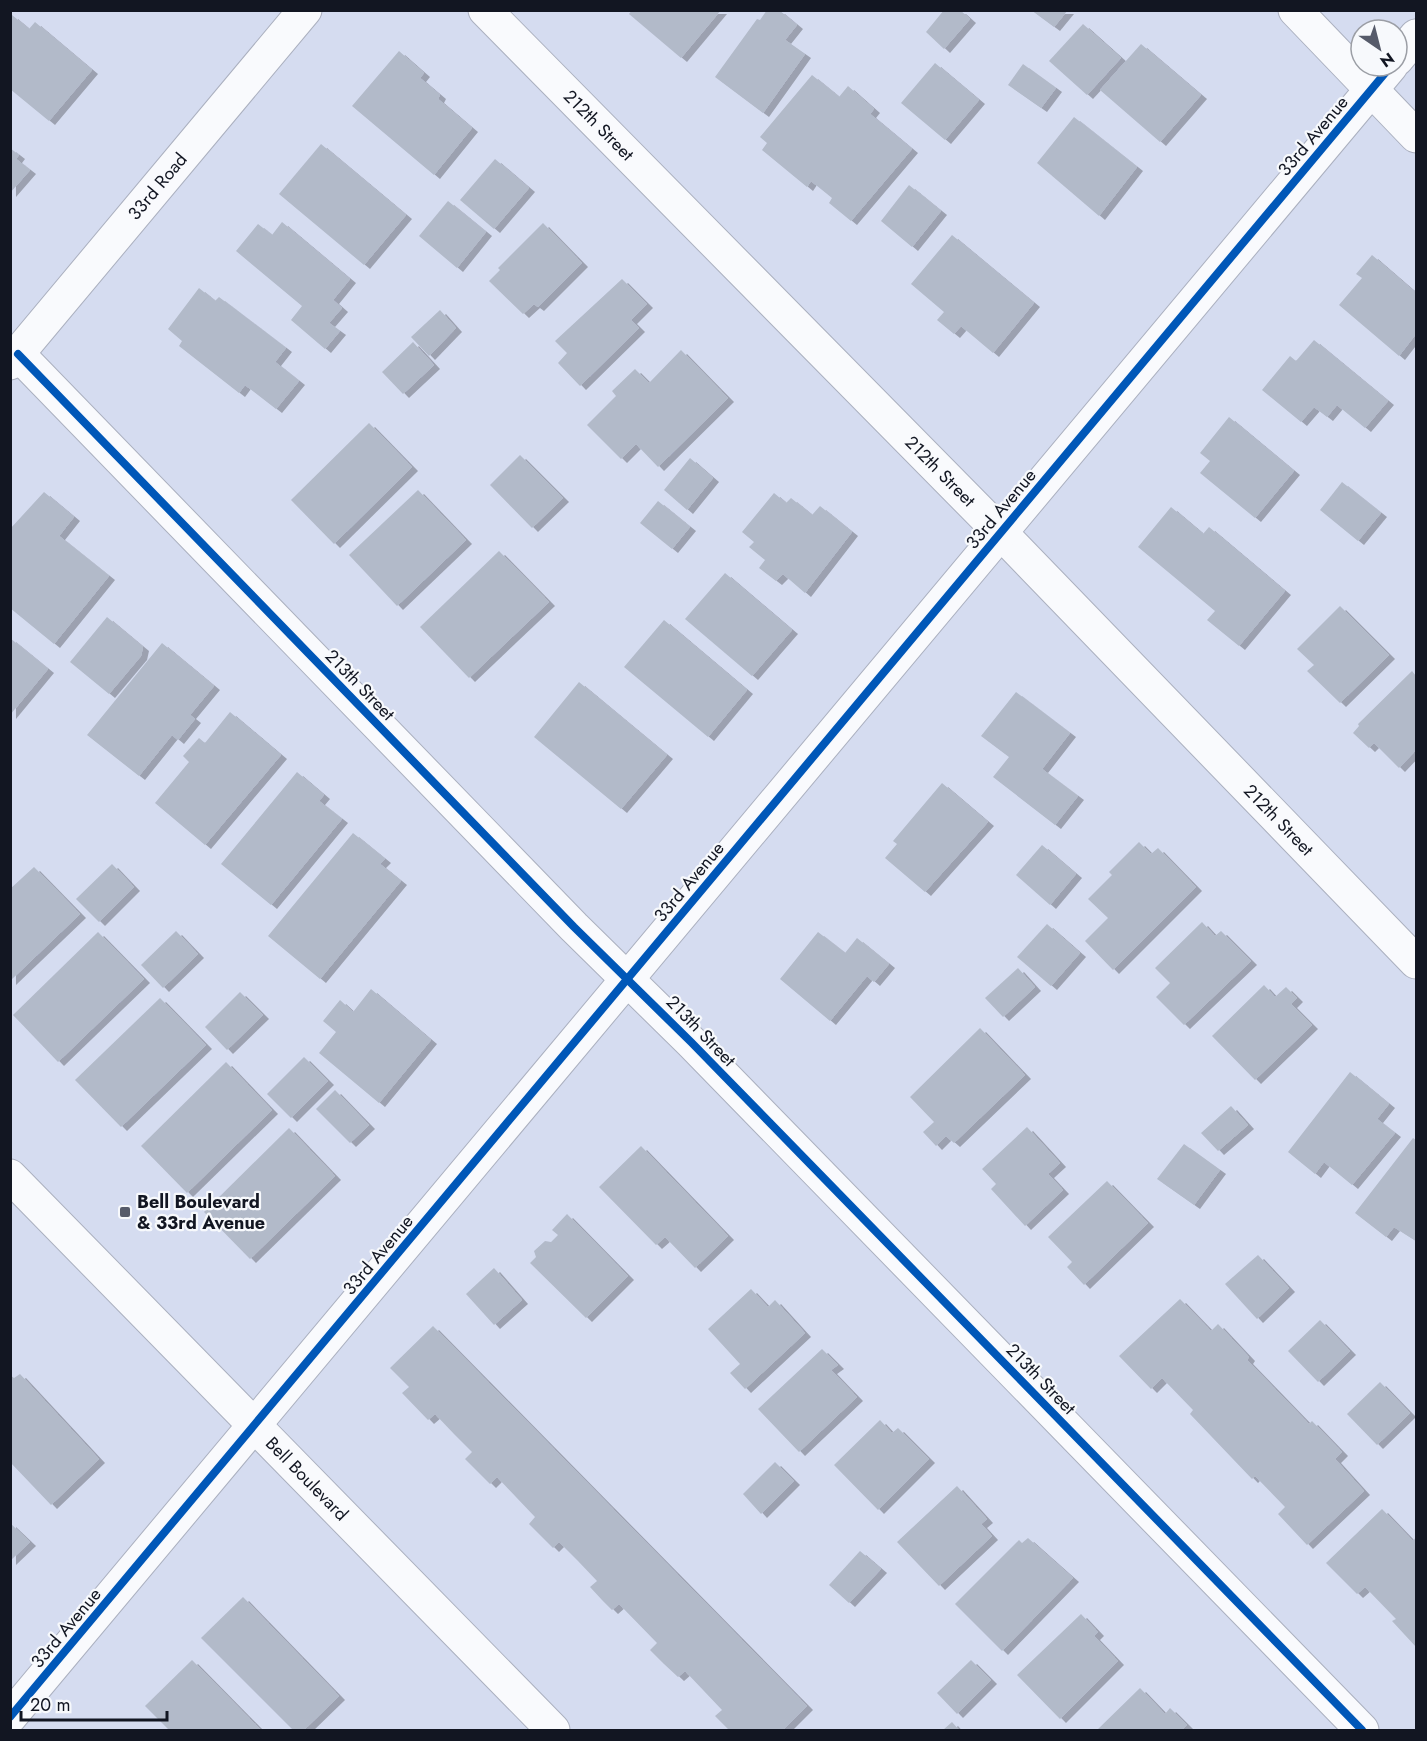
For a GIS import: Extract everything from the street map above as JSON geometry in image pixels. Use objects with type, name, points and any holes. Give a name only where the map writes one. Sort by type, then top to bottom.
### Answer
[{"type":"street","name":"33rd Road","points":[[14,359],[305,10]]},
{"type":"street","name":"212th Street","points":[[485,10],[1001,533],[1416,962]]},
{"type":"street","points":[[1295,10],[1349,52]]},
{"type":"street","name":"33rd Avenue","points":[[10,1717],[1382,78]]},
{"type":"street","points":[[1382,78],[1416,136]]},
{"type":"street","name":"213th Street","points":[[14,359],[574,927],[629,979],[1362,1731]]},
{"type":"street","name":"Bell Boulevard","points":[[10,1176],[553,1731]]},
{"type":"building","points":[[632,10],[721,10],[681,58],[629,14]]},
{"type":"building","points":[[767,10],[779,10],[797,25],[785,40],[805,54],[763,113],[715,77],[757,19],[760,20]]},
{"type":"building","points":[[944,10],[960,10],[970,19],[944,49],[926,32]]},
{"type":"building","points":[[1031,10],[1068,10],[1054,27]]},
{"type":"building","points":[[12,15],[29,29],[35,22],[92,70],[49,121],[10,89]]},
{"type":"building","points":[[1083,24],[1121,58],[1087,95],[1049,61]]},
{"type":"building","points":[[1141,44],[1201,95],[1160,142],[1100,90]]},
{"type":"building","points":[[399,51],[424,73],[420,78],[440,95],[438,99],[472,128],[434,175],[352,106]]},
{"type":"building","points":[[935,63],[979,100],[945,140],[901,103]]},
{"type":"building","points":[[1023,64],[1056,88],[1041,108],[1008,85]]},
{"type":"building","points":[[812,75],[839,97],[848,86],[874,109],[870,114],[912,149],[851,221],[829,203],[832,198],[811,181],[807,187],[762,150],[767,143],[760,137]]},
{"type":"building","points":[[1074,117],[1137,167],[1099,216],[1037,163]]},
{"type":"building","points":[[321,144],[406,215],[364,265],[279,194]]},
{"type":"building","points":[[10,148],[19,155],[16,159],[30,170],[10,193]]},
{"type":"building","points":[[495,159],[529,188],[494,229],[460,200]]},
{"type":"building","points":[[909,185],[941,211],[912,247],[881,221]]},
{"type":"building","points":[[448,201],[486,232],[457,268],[419,236]]},
{"type":"building","points":[[282,222],[350,279],[333,300],[342,308],[329,323],[340,331],[325,349],[291,320],[302,306],[236,251],[258,224],[272,235]]},
{"type":"building","points":[[543,223],[582,263],[538,307],[534,304],[523,314],[489,281],[500,270],[498,268]]},
{"type":"building","points":[[952,235],[1034,303],[993,353],[961,326],[954,334],[937,320],[944,312],[911,284]]},
{"type":"building","points":[[1372,255],[1416,293],[1416,334],[1399,356],[1339,305],[1362,278],[1356,274]]},
{"type":"building","points":[[622,279],[647,304],[631,320],[639,328],[580,386],[558,363],[567,353],[555,341]]},
{"type":"building","points":[[199,288],[215,301],[219,297],[286,348],[275,362],[299,381],[276,409],[245,385],[239,393],[179,346],[182,341],[168,329]]},
{"type":"building","points":[[440,310],[456,328],[429,356],[411,337]]},
{"type":"building","points":[[1314,340],[1388,401],[1365,428],[1337,405],[1327,417],[1314,407],[1301,422],[1262,390],[1290,356],[1296,361]]},
{"type":"building","points":[[413,342],[434,365],[403,394],[382,372]]},
{"type":"building","points":[[681,350],[728,398],[658,467],[636,444],[621,459],[587,425],[616,396],[612,391],[635,369],[649,383]]},
{"type":"building","points":[[1229,417],[1294,471],[1255,518],[1200,473],[1210,461],[1200,453]]},
{"type":"building","points":[[369,423],[412,467],[334,544],[291,500]]},
{"type":"building","points":[[520,455],[563,498],[532,528],[490,485]]},
{"type":"building","points":[[690,458],[713,478],[687,510],[664,490]]},
{"type":"building","points":[[1342,482],[1381,513],[1358,541],[1320,510]]},
{"type":"building","points":[[418,490],[466,540],[397,606],[349,555]]},
{"type":"building","points":[[44,492],[74,517],[59,536],[109,576],[54,644],[10,608],[10,529]]},
{"type":"building","points":[[774,493],[786,503],[791,498],[812,515],[820,506],[852,532],[805,593],[783,574],[776,581],[759,568],[765,560],[749,547],[754,542],[742,532]]},
{"type":"building","points":[[658,501],[690,527],[672,549],[640,523]]},
{"type":"building","points":[[1171,507],[1203,534],[1209,527],[1285,591],[1239,646],[1207,620],[1215,611],[1138,547]]},
{"type":"building","points":[[499,551],[549,602],[469,678],[420,627]]},
{"type":"building","points":[[725,573],[792,630],[752,676],[685,619]]},
{"type":"building","points":[[1340,606],[1389,655],[1340,703],[1307,671],[1314,665],[1297,649]]},
{"type":"building","points":[[107,617],[143,647],[141,656],[109,694],[70,662]]},
{"type":"building","points":[[664,620],[747,690],[708,737],[624,667]]},
{"type":"building","points":[[10,638],[48,669],[10,715]]},
{"type":"building","points":[[162,643],[214,686],[190,715],[195,719],[178,740],[172,735],[139,776],[87,735]]},
{"type":"building","points":[[1412,671],[1416,676],[1416,750],[1399,768],[1374,743],[1369,748],[1353,733],[1359,726],[1358,724]]},
{"type":"building","points":[[579,682],[667,755],[621,809],[534,737]]},
{"type":"building","points":[[1016,692],[1070,733],[1042,769],[1078,796],[1055,825],[993,777],[1009,757],[981,736]]},
{"type":"building","points":[[230,712],[281,755],[205,845],[155,803],[189,762],[183,756],[199,738],[205,743]]},
{"type":"building","points":[[297,772],[324,795],[319,801],[342,819],[271,905],[221,864]]},
{"type":"building","points":[[942,783],[988,822],[925,892],[885,858],[897,844],[893,841]]},
{"type":"building","points":[[353,833],[385,859],[380,864],[401,881],[320,979],[268,936]]},
{"type":"building","points":[[1139,842],[1151,854],[1158,848],[1196,887],[1113,970],[1085,941],[1108,918],[1088,899],[1112,875],[1109,872]]},
{"type":"building","points":[[1042,845],[1076,874],[1050,905],[1016,875]]},
{"type":"building","points":[[112,864],[134,887],[99,922],[76,899]]},
{"type":"building","points":[[34,867],[80,914],[10,981],[10,889]]},
{"type":"building","points":[[1202,922],[1215,936],[1221,931],[1251,961],[1184,1025],[1156,997],[1170,983],[1155,968]]},
{"type":"building","points":[[1047,924],[1080,953],[1051,986],[1017,957]]},
{"type":"building","points":[[176,931],[198,954],[163,988],[141,965]]},
{"type":"building","points":[[98,932],[144,979],[58,1062],[13,1015]]},
{"type":"building","points":[[818,932],[845,953],[857,938],[889,964],[874,982],[867,976],[830,1021],[780,979]]},
{"type":"building","points":[[1018,968],[1035,987],[1003,1017],[985,998]]},
{"type":"building","points":[[1264,985],[1275,997],[1286,987],[1297,998],[1291,1004],[1312,1025],[1255,1080],[1212,1036]]},
{"type":"building","points":[[371,989],[431,1040],[379,1103],[319,1053],[336,1032],[323,1021],[340,1000],[353,1012]]},
{"type":"building","points":[[240,992],[263,1015],[227,1050],[205,1027]]},
{"type":"building","points":[[160,998],[206,1045],[121,1127],[75,1080]]},
{"type":"building","points":[[980,1028],[1025,1075],[954,1143],[946,1136],[936,1146],[923,1132],[934,1122],[910,1097]]},
{"type":"building","points":[[304,1057],[328,1081],[291,1118],[267,1094]]},
{"type":"building","points":[[226,1062],[272,1110],[187,1193],[141,1146]]},
{"type":"building","points":[[1350,1072],[1389,1104],[1377,1119],[1395,1133],[1352,1185],[1324,1162],[1315,1174],[1288,1152]]},
{"type":"building","points":[[335,1090],[369,1125],[350,1143],[316,1109]]},
{"type":"building","points":[[1231,1106],[1248,1125],[1218,1151],[1201,1133]]},
{"type":"building","points":[[1027,1127],[1060,1163],[1048,1174],[1063,1190],[1025,1226],[991,1189],[996,1184],[982,1169]]},
{"type":"building","points":[[289,1128],[335,1176],[250,1259],[204,1212]]},
{"type":"building","points":[[1413,1138],[1416,1140],[1416,1241],[1394,1227],[1386,1237],[1355,1213]]},
{"type":"building","points":[[1184,1144],[1220,1170],[1194,1205],[1157,1179]]},
{"type":"building","points":[[641,1146],[728,1236],[695,1268],[665,1237],[656,1245],[599,1187]]},
{"type":"building","points":[[1107,1181],[1148,1223],[1084,1285],[1067,1267],[1072,1262],[1048,1237]]},
{"type":"building","points":[[567,1214],[628,1276],[586,1318],[530,1263],[536,1257],[534,1251],[545,1241],[551,1242],[558,1235],[552,1230]]},
{"type":"building","points":[[1258,1255],[1289,1288],[1257,1319],[1225,1284]]},
{"type":"building","points":[[494,1268],[522,1300],[494,1325],[466,1294]]},
{"type":"building","points":[[751,1289],[768,1307],[775,1300],[805,1333],[745,1389],[730,1373],[740,1364],[708,1329]]},
{"type":"building","points":[[1180,1299],[1211,1331],[1218,1324],[1249,1357],[1247,1360],[1309,1424],[1312,1421],[1342,1452],[1335,1459],[1364,1491],[1307,1545],[1278,1514],[1285,1507],[1255,1476],[1252,1479],[1190,1414],[1193,1410],[1162,1378],[1151,1389],[1119,1356]]},
{"type":"building","points":[[1320,1320],[1350,1351],[1318,1382],[1288,1351]]},
{"type":"building","points":[[433,1326],[807,1706],[783,1730],[729,1730],[715,1716],[722,1710],[685,1671],[678,1677],[650,1650],[657,1643],[619,1604],[612,1610],[602,1600],[590,1587],[597,1581],[559,1542],[553,1548],[529,1524],[535,1517],[497,1477],[490,1484],[465,1459],[472,1452],[435,1414],[428,1420],[402,1393],[409,1387],[390,1368]]},
{"type":"building","points":[[822,1349],[838,1365],[831,1370],[857,1397],[799,1452],[758,1409]]},
{"type":"building","points":[[20,1374],[99,1459],[51,1505],[10,1462],[10,1375],[14,1378]]},
{"type":"building","points":[[1380,1382],[1410,1413],[1377,1445],[1347,1414]]},
{"type":"building","points":[[880,1420],[892,1433],[898,1428],[929,1459],[878,1510],[834,1465]]},
{"type":"building","points":[[775,1462],[794,1481],[761,1514],[743,1494]]},
{"type":"building","points":[[957,1486],[987,1519],[981,1524],[992,1536],[939,1586],[897,1542]]},
{"type":"building","points":[[1382,1509],[1413,1541],[1416,1537],[1416,1647],[1392,1621],[1396,1619],[1365,1587],[1357,1594],[1326,1563]]},
{"type":"building","points":[[10,1523],[30,1542],[10,1561]]},
{"type":"building","points":[[1028,1538],[1073,1578],[1002,1651],[955,1604],[1019,1540],[1022,1543]]},
{"type":"building","points":[[860,1551],[881,1569],[849,1603],[829,1585]]},
{"type":"building","points":[[243,1597],[339,1696],[304,1730],[293,1730],[201,1638]]},
{"type":"building","points":[[1081,1614],[1098,1632],[1094,1636],[1118,1661],[1060,1719],[1017,1675]]},
{"type":"building","points":[[192,1660],[261,1730],[169,1730],[145,1706]]},
{"type":"building","points":[[971,1660],[991,1680],[957,1714],[937,1693]]},
{"type":"building","points":[[1140,1688],[1165,1714],[1170,1708],[1187,1725],[1182,1730],[1097,1730]]},
{"type":"building","points":[[952,1722],[959,1730],[943,1730]]},
{"type":"cycle path","points":[[10,1717],[1381,78]]},
{"type":"cycle path","points":[[18,354],[574,927],[691,1042],[1362,1730]]},
{"type":"place","name":"Bell Boulevard & 33rd Avenue","points":[[125,1212]]}]
